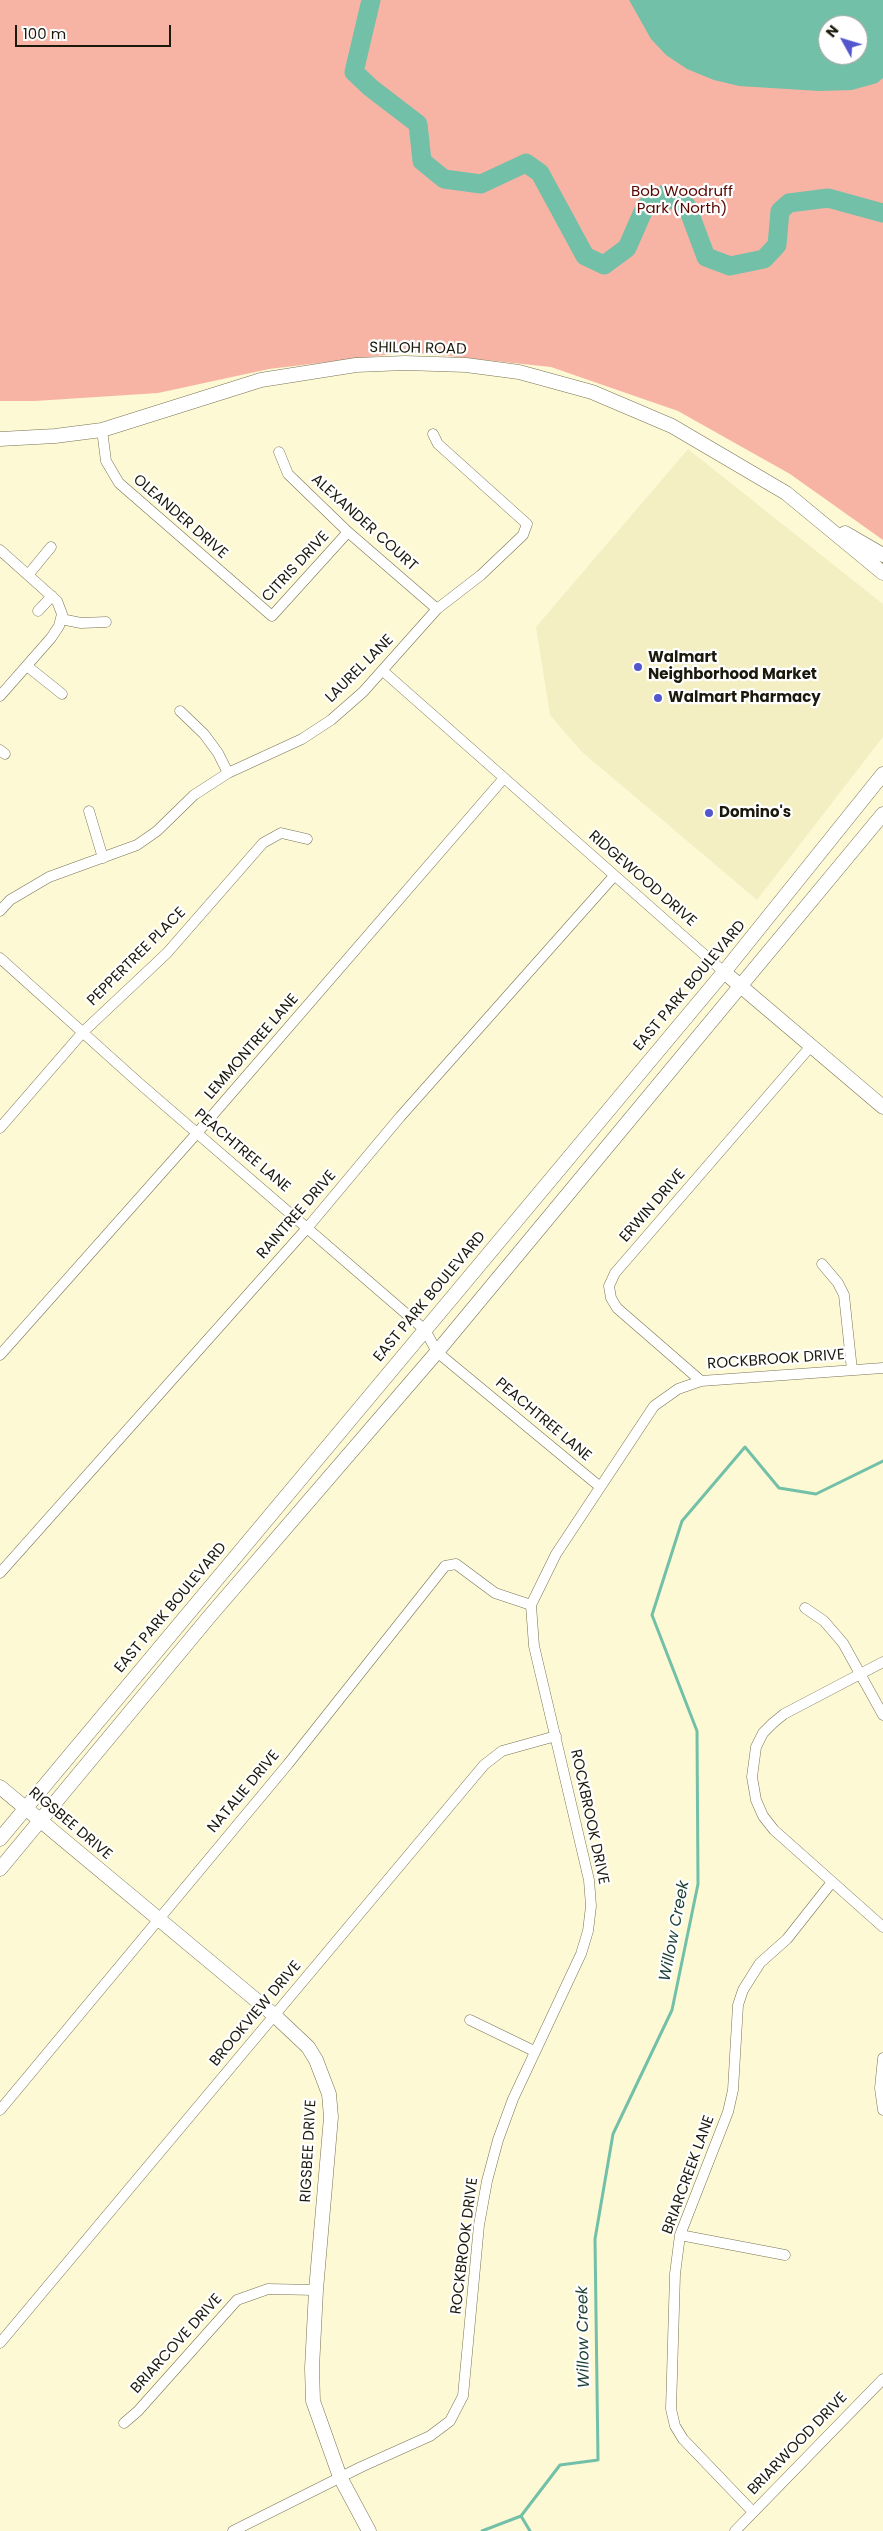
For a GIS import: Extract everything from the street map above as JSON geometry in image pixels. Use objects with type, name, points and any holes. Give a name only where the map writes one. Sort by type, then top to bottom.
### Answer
[{"type":"main road","name":"SHILOH ROAD","points":[[0,438],[56,436],[102,430],[262,380],[356,365],[405,363],[466,365],[519,372],[563,383],[636,410],[672,426],[786,492],[883,573]]},
{"type":"main road","name":"SHILOH ROAD","points":[[810,512],[883,555]]},
{"type":"main road","name":"EAST PARK BOULEVARD","points":[[0,1839],[724,972],[883,774]]},
{"type":"main road","points":[[0,1869],[209,1617],[437,1352],[742,987],[883,814]]},
{"type":"main road","name":"RIDGEWOOD DRIVE","points":[[724,972],[883,1107]]},
{"type":"main road","name":"RIGSBEE DRIVE","points":[[0,1787],[274,2015],[308,2047],[316,2060],[326,2082],[331,2105],[316,2290],[313,2401],[340,2477],[369,2531]]},
{"type":"street","name":"OLEANDER DRIVE","points":[[102,430],[106,461],[119,483],[264,610]]},
{"type":"street","name":"LAUREL LANE","points":[[0,911],[10,900],[49,877],[137,845],[158,831],[194,795],[228,774],[302,740],[337,714],[383,671],[437,609],[481,575],[523,535],[527,524],[438,444],[433,434]]},
{"type":"street","name":"ALEXANDER COURT","points":[[279,452],[288,474],[348,532],[437,609]]},
{"type":"street","name":"CITRIS DRIVE","points":[[264,610],[272,616],[348,532]]},
{"type":"street","points":[[28,575],[51,547]]},
{"type":"street","points":[[0,550],[60,605],[61,619],[56,632],[0,696]]},
{"type":"street","points":[[38,612],[52,596]]},
{"type":"street","points":[[61,619],[88,624],[106,622]]},
{"type":"street","points":[[28,666],[62,694]]},
{"type":"street","name":"RIDGEWOOD DRIVE","points":[[383,671],[724,972]]},
{"type":"street","points":[[180,711],[204,734],[218,753],[228,774]]},
{"type":"street","name":"LEMMONTREE LANE","points":[[0,1355],[198,1132],[504,778]]},
{"type":"street","points":[[89,811],[103,858]]},
{"type":"street","name":"PEPPERTREE PLACE","points":[[0,1128],[83,1032],[167,953],[263,843],[281,834],[307,839]]},
{"type":"street","name":"RAINTREE DRIVE","points":[[0,1573],[308,1227],[400,1117],[614,876]]},
{"type":"street","name":"PEACHTREE LANE","points":[[0,958],[139,1083],[308,1227],[424,1330],[437,1352],[599,1486]]},
{"type":"street","name":"ERWIN DRIVE","points":[[701,1381],[617,1308],[611,1298],[610,1286],[615,1273],[811,1046]]},
{"type":"street","points":[[822,1264],[838,1283],[844,1296],[852,1370]]},
{"type":"street","name":"ROCKBROOK DRIVE","points":[[233,2531],[340,2477],[430,2436],[450,2421],[463,2396],[479,2225],[487,2181],[498,2140],[534,2051],[580,1954],[588,1931],[591,1906],[589,1880],[534,1646],[531,1606],[556,1554],[599,1486],[654,1406],[678,1390],[701,1381],[883,1368]]},
{"type":"street","name":"NATALIE DRIVE","points":[[0,2110],[288,1764],[445,1566],[456,1564],[495,1593],[531,1606]]},
{"type":"street","points":[[805,1608],[824,1621],[843,1643],[883,1715]]},
{"type":"street","points":[[883,1662],[784,1714],[763,1734],[753,1758],[752,1777],[754,1792],[763,1816],[774,1830],[883,1926]]},
{"type":"street","name":"BROOKVIEW DRIVE","points":[[0,2343],[484,1765],[502,1751],[556,1736]]},
{"type":"street","name":"BRIARCREEK LANE","points":[[753,2512],[683,2439],[675,2426],[670,2409],[675,2274],[680,2235],[728,2112],[733,2090],[738,2005],[743,1990],[756,1968],[787,1939],[832,1882]]},
{"type":"street","points":[[470,2020],[534,2051]]},
{"type":"street","points":[[883,2058],[880,2088],[883,2110]]},
{"type":"street","points":[[680,2235],[785,2255]]},
{"type":"street","name":"BRIARCOVE DRIVE","points":[[124,2423],[138,2411],[225,2311],[237,2300],[268,2289],[316,2290]]},
{"type":"street","name":"BRIARWOOD DRIVE","points":[[734,2531],[883,2379]]},
{"type":"shaded area","points":[[688,449],[883,604],[883,737],[757,900],[582,752],[550,715],[536,627]]},
{"type":"green space","name":"Bob Woodruff Park (North)","points":[[0,0],[883,0],[883,540],[790,474],[678,411],[551,367],[410,352],[269,369],[158,393],[35,401],[0,401]]},
{"type":"water","points":[[629,0],[883,0],[883,78],[877,83],[852,90],[819,91],[739,86],[714,80],[687,69],[666,55],[651,39]]},
{"type":"waterway","points":[[371,0],[354,72],[371,88],[418,124],[422,161],[444,179],[481,184],[526,163],[540,173],[585,256],[604,265],[627,248],[645,207],[663,195],[687,206],[706,257],[730,266],[764,259],[777,245],[780,211],[789,203],[828,198],[883,213]]},
{"type":"waterway","name":"Willow Creek","points":[[482,2531],[521,2516],[560,2465],[598,2460],[595,2239],[613,2134],[672,2010],[698,1884],[697,1731],[652,1615],[682,1521],[745,1447],[779,1488],[816,1494],[883,1461]]},
{"type":"waterway","points":[[521,2516],[530,2531]]},
{"type":"place","name":"Walmart Neighborhood Market","points":[[638,667]]},
{"type":"place","name":"Walmart Pharmacy","points":[[658,698]]},
{"type":"place","name":"Domino's","points":[[709,813]]}]
